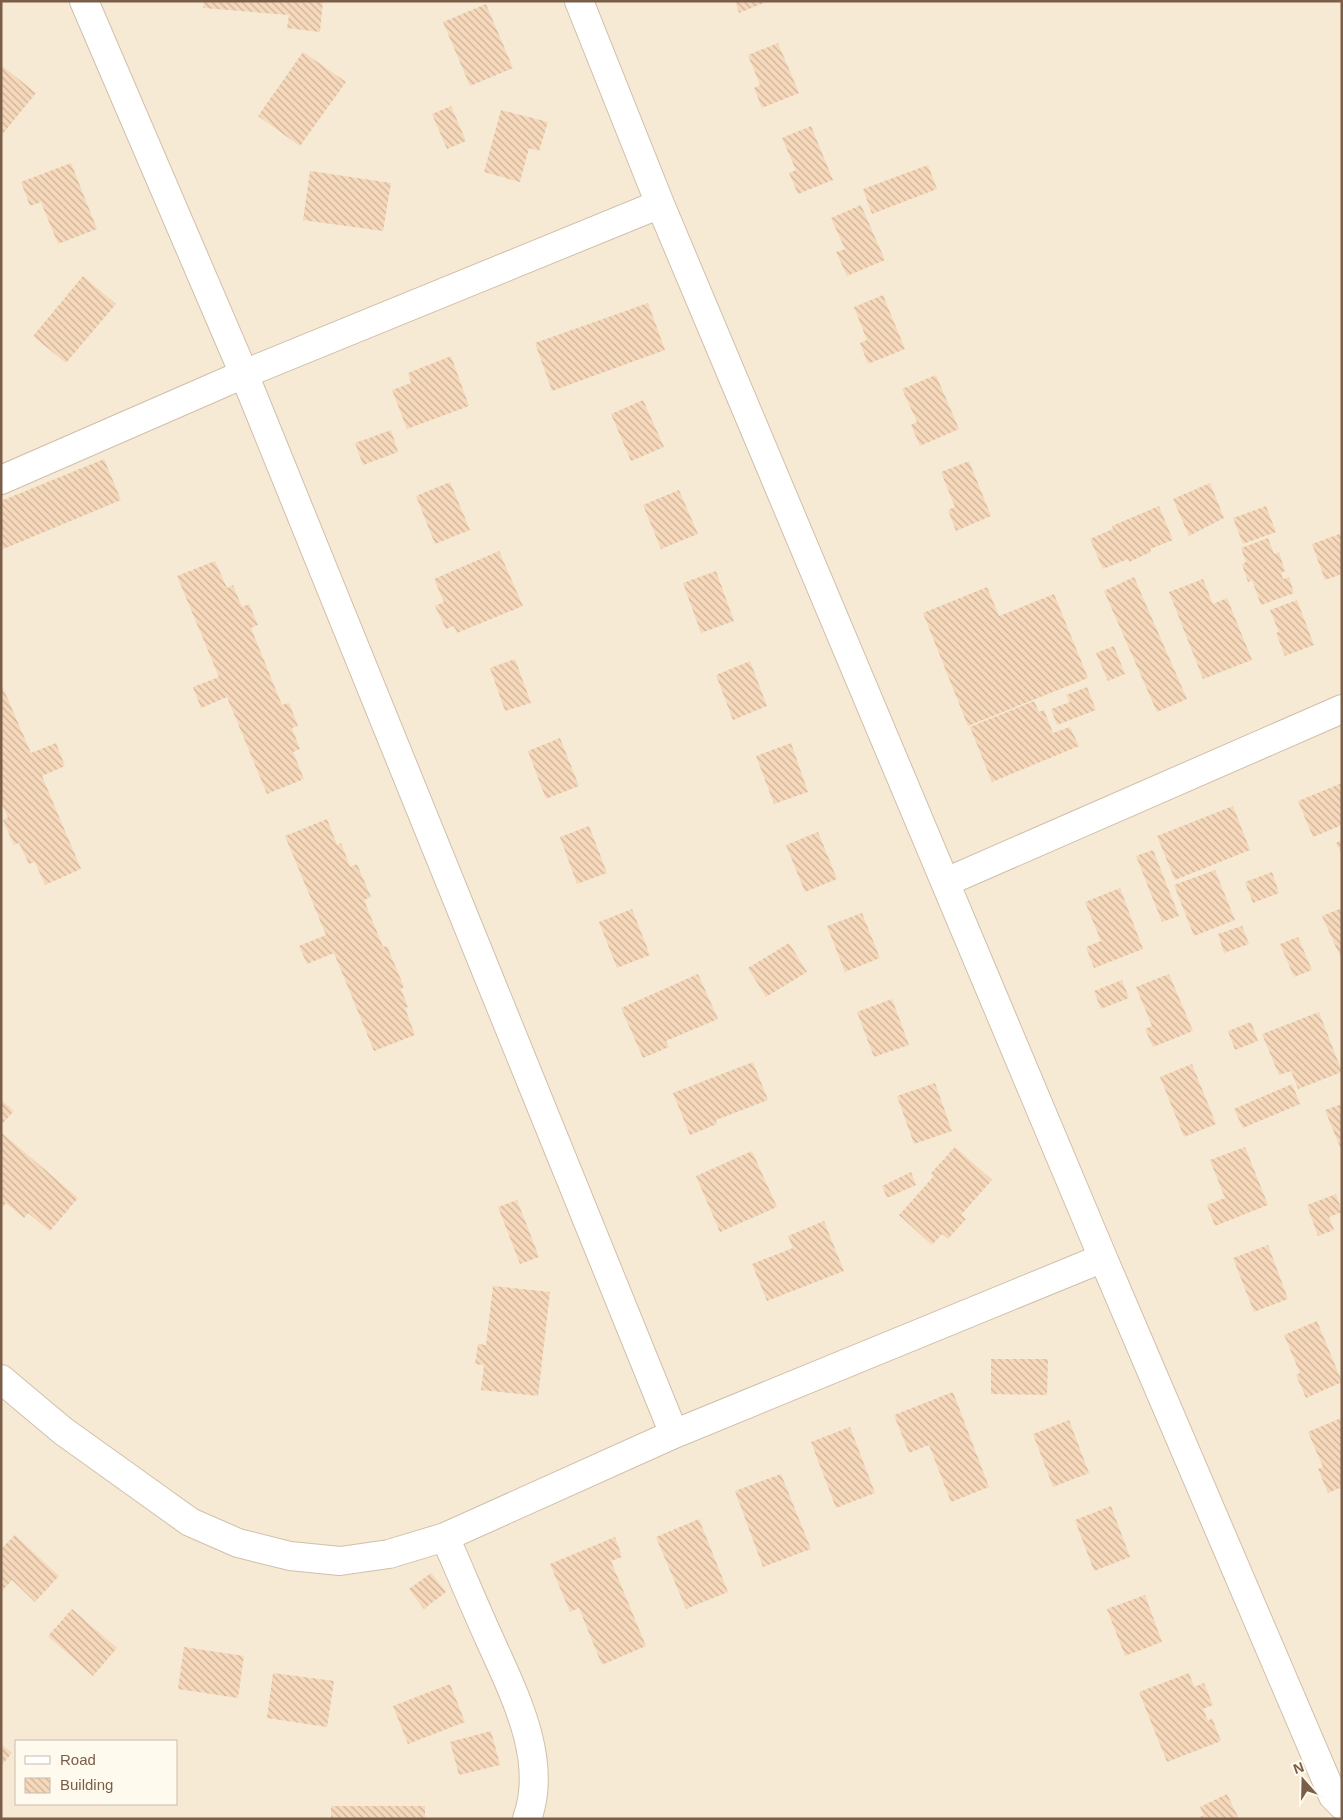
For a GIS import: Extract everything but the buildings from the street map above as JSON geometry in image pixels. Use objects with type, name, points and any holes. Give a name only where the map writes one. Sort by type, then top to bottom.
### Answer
[{"type":"street","points":[[84,1],[244,374],[674,1434]]},
{"type":"street","points":[[579,1],[660,204],[1103,1258],[1339,1798]]},
{"type":"street","points":[[1,480],[244,374],[660,204]]},
{"type":"street","points":[[946,882],[1342,709]]},
{"type":"street","points":[[1,1379],[63,1431],[190,1522],[238,1543],[290,1556],[340,1561],[389,1554],[445,1537],[674,1434],[1103,1258]]},
{"type":"street","points":[[445,1537],[522,1713],[533,1759],[532,1804],[527,1819]]},
{"type":"shaded area","points":[[1,1],[1342,1],[1342,1819],[1,1819]]}]
